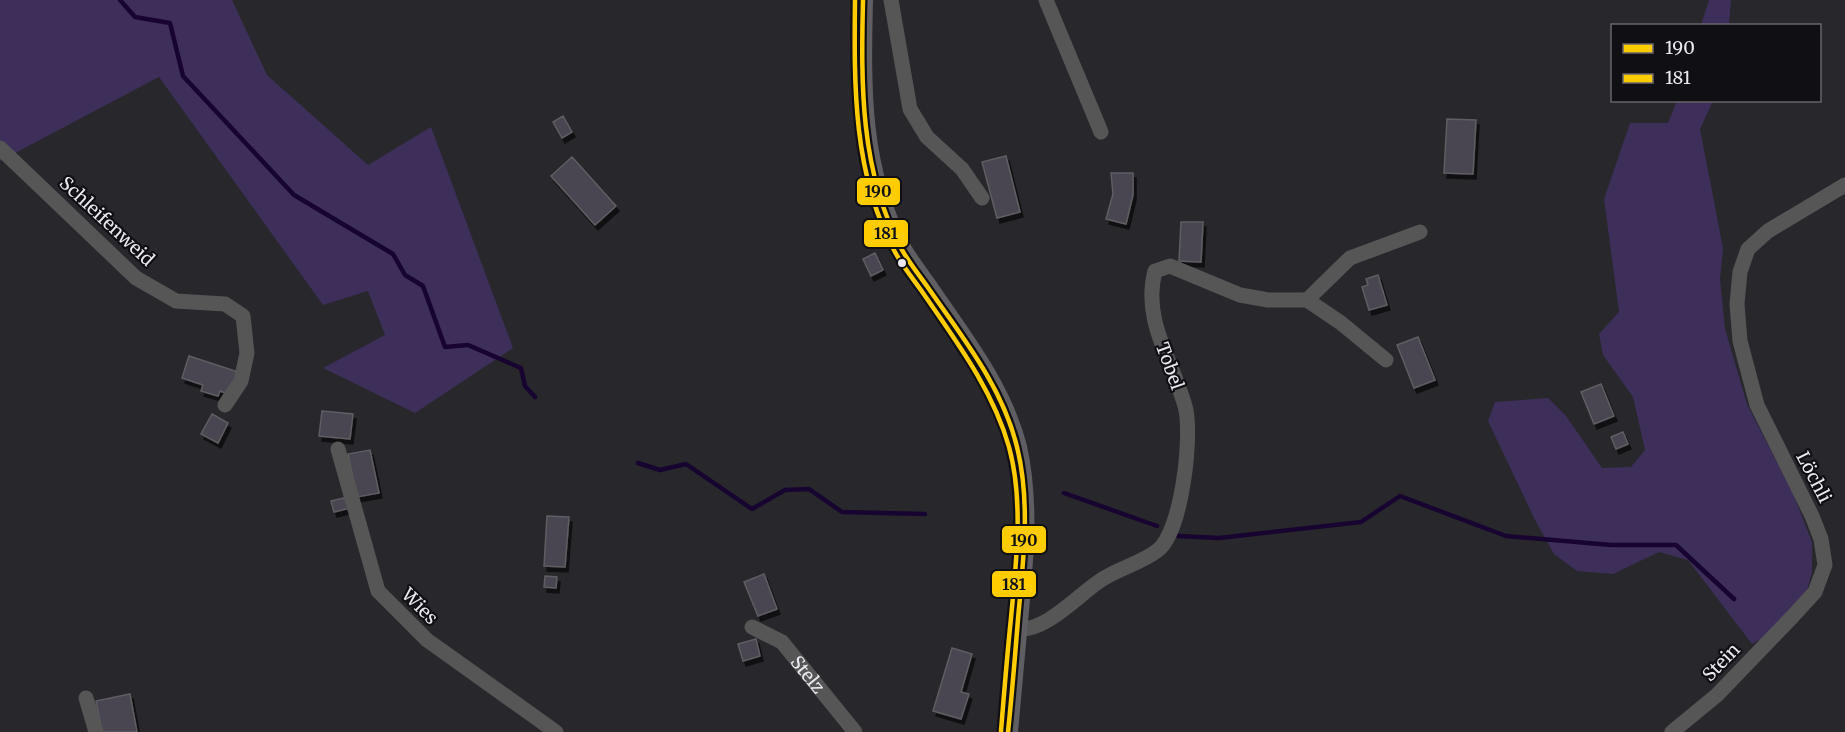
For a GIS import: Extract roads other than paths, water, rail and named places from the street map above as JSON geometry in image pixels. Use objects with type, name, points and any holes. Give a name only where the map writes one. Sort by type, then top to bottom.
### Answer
[{"type":"main road","points":[[863,0],[861,82],[870,166],[878,194],[901,248],[981,365],[1001,404],[1017,447],[1024,491],[1024,557],[1008,732]]},
{"type":"street","points":[[891,0],[910,110],[927,137],[962,169],[982,198]]},
{"type":"street","points":[[1046,0],[1101,132]]},
{"type":"street","name":"Schleifenweid","points":[[0,148],[136,278],[176,301],[225,304],[243,316],[247,354],[241,381],[225,405]]},
{"type":"street","name":"Löchli","points":[[1793,616],[1815,592],[1825,565],[1821,539],[1812,516],[1756,405],[1740,341],[1737,303],[1740,273],[1748,249],[1768,231],[1845,185]]},
{"type":"street","points":[[1386,360],[1341,323],[1307,300],[1350,258],[1420,232]]},
{"type":"street","name":"Tobel","points":[[1017,629],[1025,630],[1041,625],[1102,579],[1158,550],[1170,536],[1180,503],[1187,447],[1186,408],[1162,347],[1152,310],[1151,285],[1155,271],[1170,266],[1240,295],[1268,300],[1307,300]]},
{"type":"street","name":"Wies","points":[[338,449],[378,591],[427,640],[556,732]]},
{"type":"street","name":"Stein","points":[[1672,732],[1717,695],[1793,616]]},
{"type":"street","name":"Stelz","points":[[752,627],[783,642],[855,732]]},
{"type":"street","points":[[86,698],[96,732]]},
{"type":"waterway","points":[[120,0],[135,17],[170,23],[183,76],[294,195],[393,254],[405,275],[423,286],[445,347],[468,345],[521,368],[525,386],[535,397]]},
{"type":"waterway","points":[[638,463],[660,470],[686,464],[752,509],[785,490],[809,489],[842,512],[925,514]]},
{"type":"waterway","points":[[1064,493],[1157,526]]},
{"type":"waterway","points":[[1178,536],[1219,538],[1361,522],[1400,496],[1506,536],[1611,545],[1676,545],[1734,599]]}]
